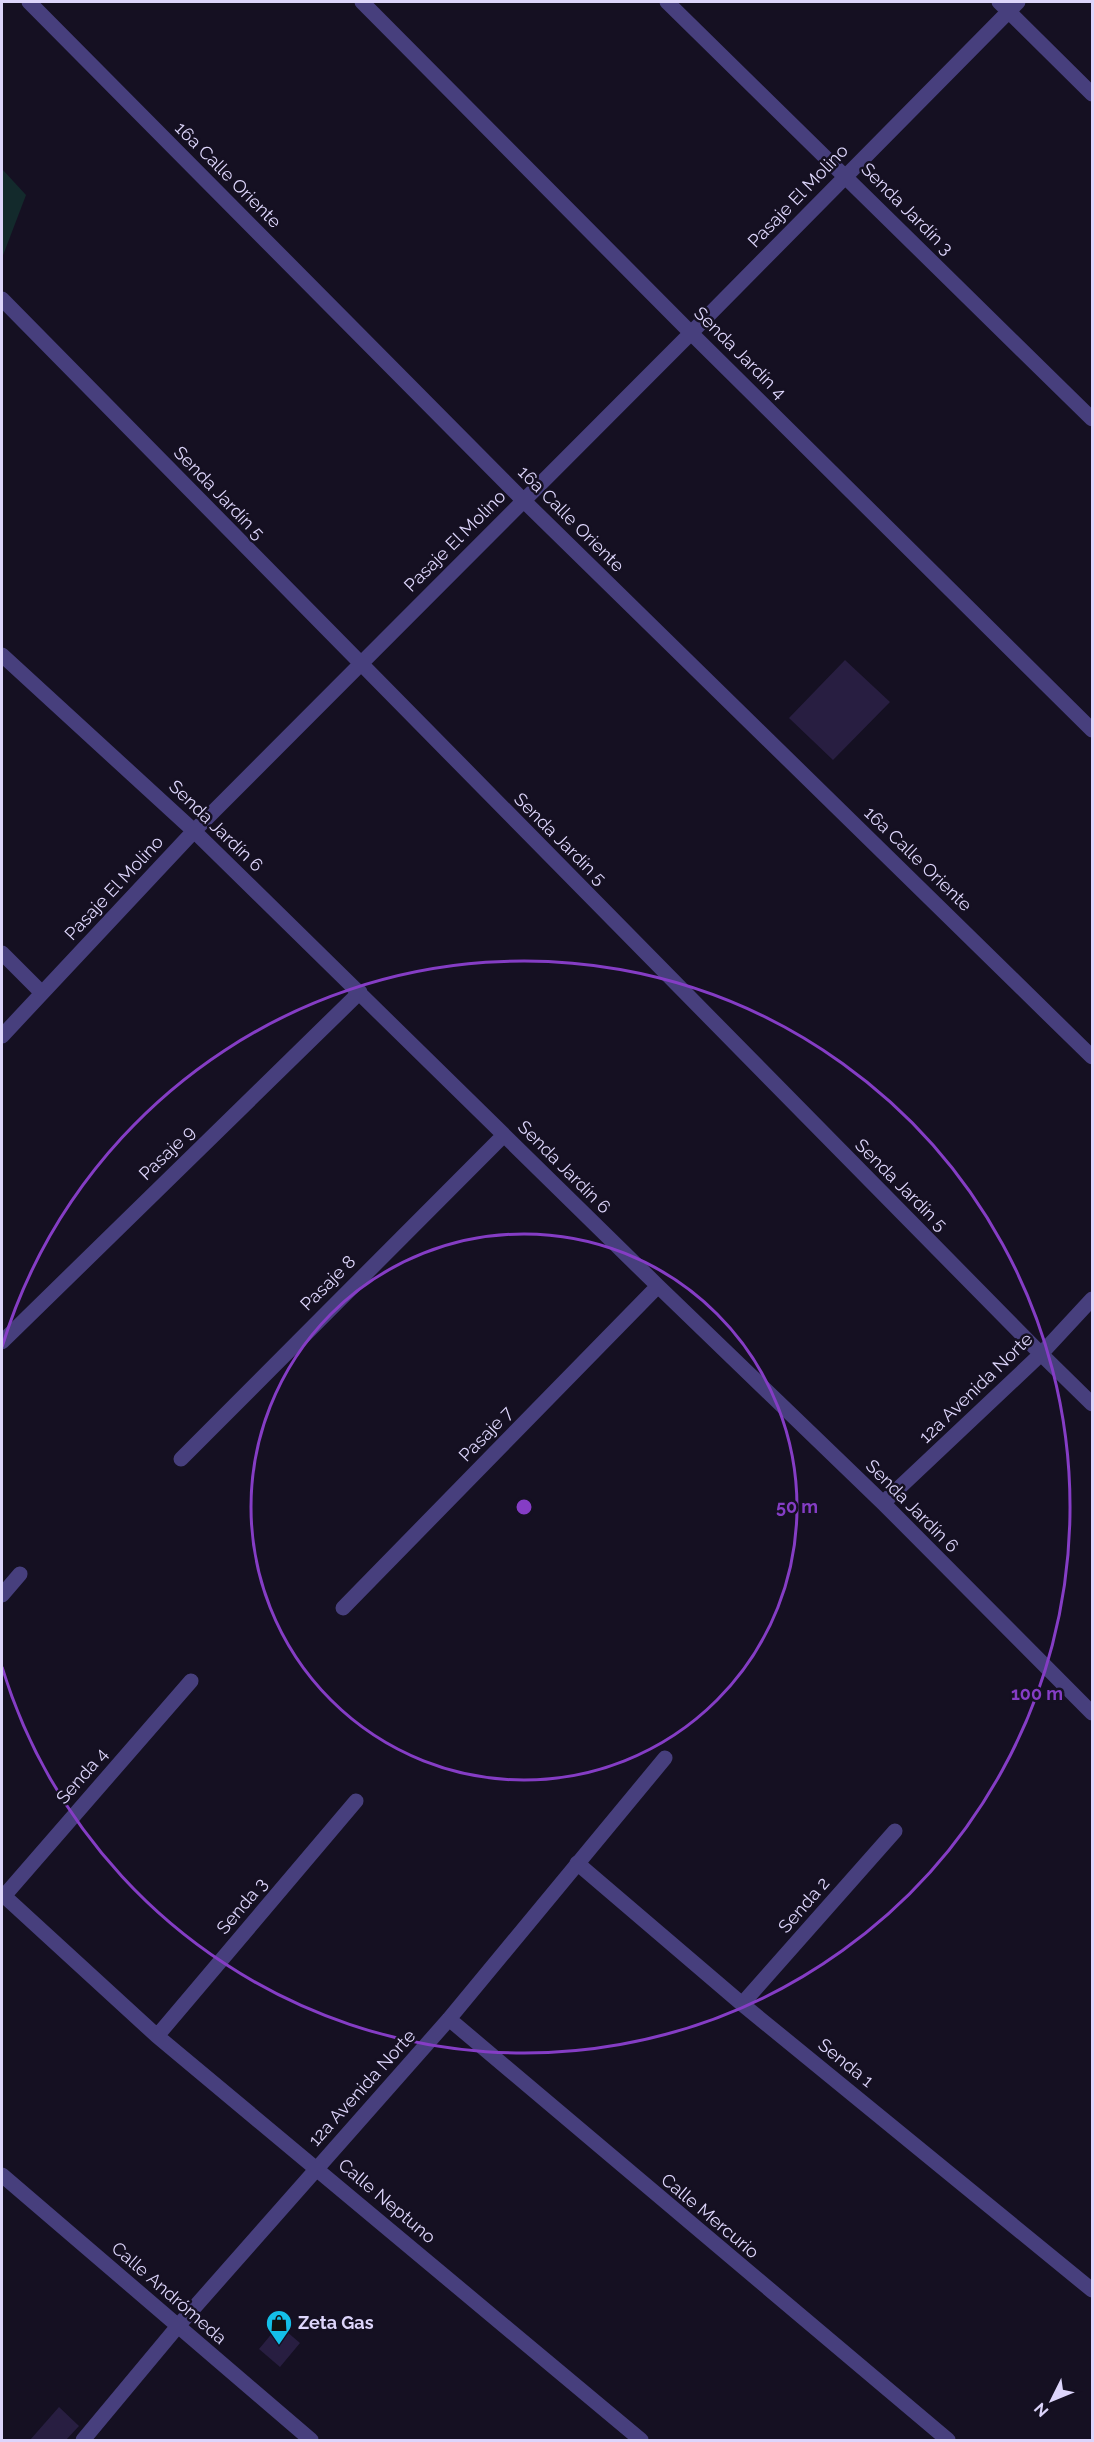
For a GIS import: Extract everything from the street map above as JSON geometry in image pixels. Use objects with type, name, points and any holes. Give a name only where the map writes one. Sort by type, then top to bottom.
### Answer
[{"type":"street","name":"16a Calle Oriente","points":[[29,2],[523,500],[1092,1057]]},
{"type":"street","name":"Senda Jardín 4","points":[[362,2],[1092,730]]},
{"type":"street","name":"Senda Jardín 3","points":[[667,2],[1092,419]]},
{"type":"street","name":"Pasaje El Molino","points":[[2,1036],[194,831],[692,333],[1009,5]]},
{"type":"street","points":[[1009,5],[1092,94]]},
{"type":"street","name":"Senda Jardín 5","points":[[2,299],[1092,1404]]},
{"type":"street","name":"Senda Jardín 6","points":[[2,655],[194,831],[360,992],[658,1286],[883,1503],[1092,1713]]},
{"type":"street","points":[[2,953],[42,993]]},
{"type":"street","name":"Pasaje 9","points":[[2,1342],[360,992]]},
{"type":"street","name":"Pasaje 8","points":[[181,1459],[504,1135]]},
{"type":"street","name":"Pasaje 7","points":[[343,1608],[658,1286]]},
{"type":"street","name":"12a Avenida Norte","points":[[883,1503],[1041,1354],[1092,1299]]},
{"type":"street","points":[[2,1596],[20,1574]]},
{"type":"street","name":"Senda 4","points":[[3,1895],[191,1681]]},
{"type":"street","name":"12a Avenida Norte","points":[[83,2440],[178,2326],[449,2019],[665,1758]]},
{"type":"street","name":"Senda 3","points":[[157,2036],[356,1801]]},
{"type":"street","name":"Senda 2","points":[[742,2004],[895,1832]]},
{"type":"street","name":"Senda 1","points":[[578,1863],[742,2004],[1092,2290]]},
{"type":"street","name":"Calle Neptuno","points":[[3,1895],[157,2036],[641,2440]]},
{"type":"street","name":"Calle Mercurio","points":[[449,2019],[948,2440]]},
{"type":"street","name":"Calle Andrómeda","points":[[2,2175],[311,2440]]},
{"type":"green space","points":[[2,169],[26,195],[2,258]]},
{"type":"building","points":[[845,660],[890,702],[833,760],[789,718]]},
{"type":"building","name":"Zeta Gas","points":[[279,2325],[300,2343],[280,2367],[259,2349]]},
{"type":"building","points":[[59,2407],[79,2426],[66,2440],[30,2440]]},
{"type":"place","name":"Zeta Gas","points":[[279,2346]]}]
